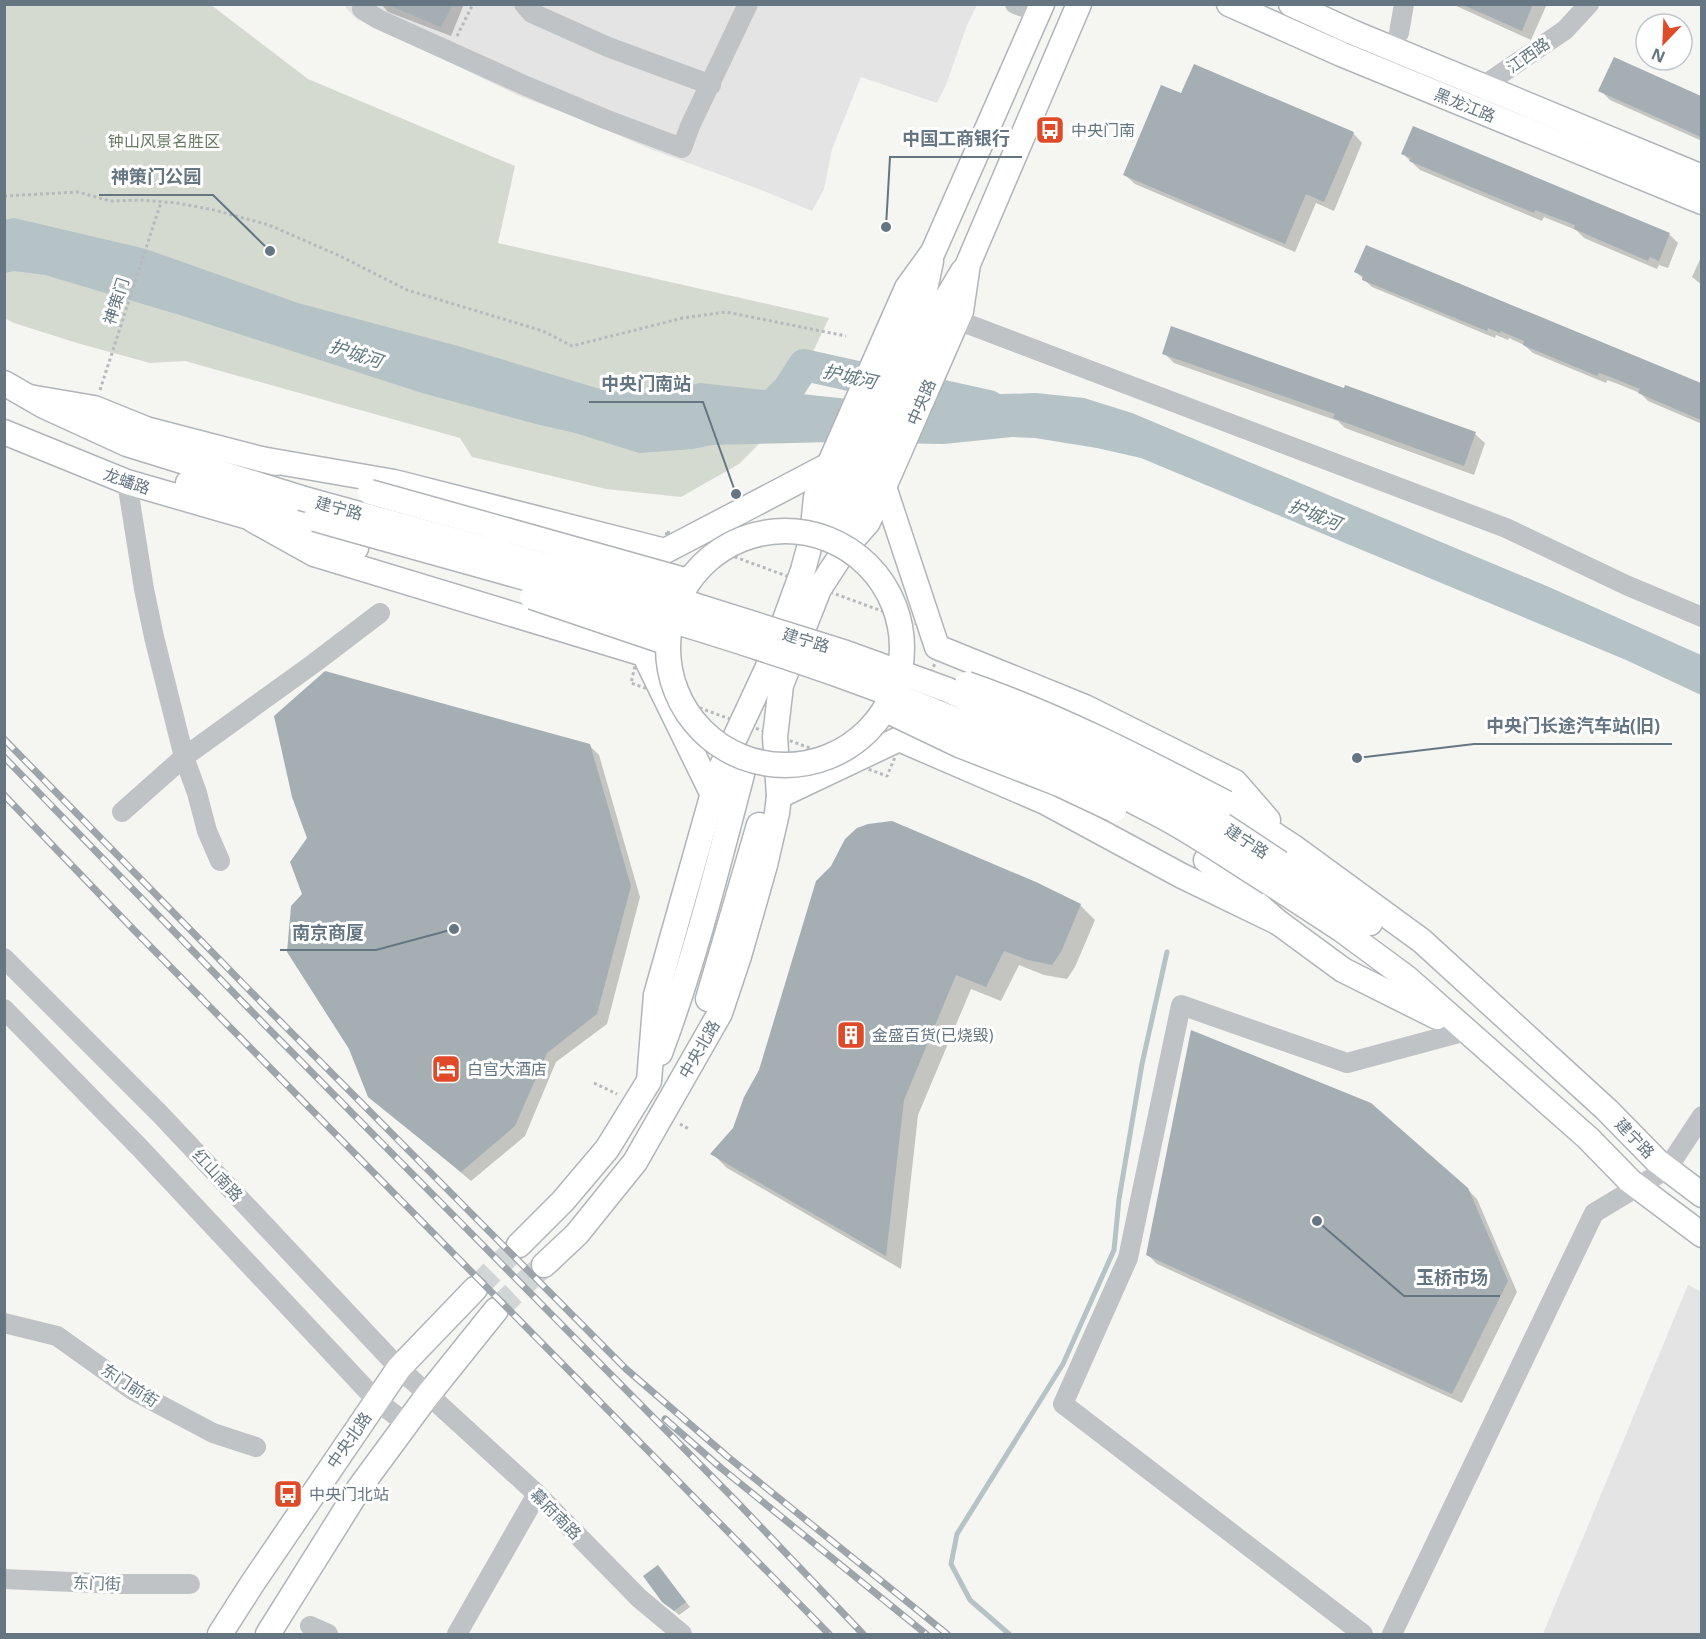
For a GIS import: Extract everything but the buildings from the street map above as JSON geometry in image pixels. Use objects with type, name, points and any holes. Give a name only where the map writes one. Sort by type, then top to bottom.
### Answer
[{"type":"main road","name":"中央路","points":[[712,793],[718,772],[767,669],[812,537],[816,497],[848,422],[912,347],[957,320],[961,311],[968,264],[1079,4]]},
{"type":"main road","name":"黑龙江路","points":[[1230,4],[1341,54],[1479,98],[1701,177]]},
{"type":"main road","name":"黑龙江路","points":[[1291,4],[1352,32],[1479,98],[1701,202]]},
{"type":"main road","points":[[829,540],[912,347],[933,252],[1026,5]]},
{"type":"main road","points":[[912,347],[942,306],[968,264]]},
{"type":"main road","name":"中央路","points":[[779,796],[776,737],[782,685],[819,589],[847,546],[868,522],[903,444],[912,347]]},
{"type":"main road","points":[[4,383],[29,397],[94,408],[146,429],[261,459],[369,492],[688,581]]},
{"type":"main road","name":"建宁路","points":[[29,397],[120,452]]},
{"type":"main road","name":"建宁路","points":[[4,415],[120,452],[301,498],[668,597],[876,664],[948,690],[1151,786],[1218,822],[1281,864],[1412,952],[1468,997],[1519,1028],[1667,1169],[1701,1195]]},
{"type":"main road","name":"龙蟠路","points":[[4,432],[127,482],[253,520]]},
{"type":"main road","points":[[261,459],[394,482],[666,551],[829,465]]},
{"type":"main road","points":[[884,487],[937,647],[1085,707],[1235,782],[1281,864]]},
{"type":"main road","points":[[253,520],[314,554],[644,654],[712,793]]},
{"type":"main road","points":[[253,520],[542,600],[668,643]]},
{"type":"main road","points":[[783,531],[829,540],[868,564],[889,593],[901,627],[902,662],[897,687],[886,710],[865,735],[838,753],[808,763],[776,765],[746,759],[713,741],[688,713],[672,680],[668,643],[674,611],[688,581],[714,555],[746,537],[783,531]]},
{"type":"main road","points":[[902,662],[1003,697],[1044,714],[1145,761],[1226,803],[1281,864]]},
{"type":"main road","points":[[886,710],[960,745],[1059,784],[1156,831],[1206,860],[1279,923],[1343,970],[1466,1031]]},
{"type":"main road","points":[[779,796],[899,739],[1045,802],[1182,876],[1279,923]]},
{"type":"main road","points":[[649,1080],[679,1001],[746,759]]},
{"type":"main road","points":[[675,1089],[706,1009],[776,765]]},
{"type":"main road","name":"中央北路","points":[[519,1245],[563,1201],[607,1149],[649,1080],[657,995],[712,793]]},
{"type":"main road","name":"中央北路","points":[[544,1266],[577,1234],[636,1162],[720,1012],[765,865],[779,796]]},
{"type":"main road","name":"建宁路","points":[[1281,864],[1342,930],[1407,978],[1588,1138],[1638,1188],[1701,1235]]},
{"type":"main road","name":"中央北路","points":[[220,1635],[252,1584],[399,1368],[475,1289]]},
{"type":"main road","points":[[268,1635],[360,1487],[406,1424],[496,1310]]},
{"type":"street","points":[[364,4],[362,9],[378,19],[605,119],[682,148],[690,126],[748,4]]},
{"type":"street","points":[[524,4],[532,13],[608,47],[711,85]]},
{"type":"street","points":[[1399,33],[1404,4]]},
{"type":"street","name":"江西路","points":[[1479,98],[1565,30],[1588,4]]},
{"type":"street","points":[[957,320],[1506,528],[1626,585],[1701,617]]},
{"type":"street","points":[[127,482],[144,589],[184,757],[207,831],[220,861]]},
{"type":"street","points":[[122,812],[184,757],[380,613]]},
{"type":"street","name":"红山南路","points":[[4,958],[160,1114],[428,1396]]},
{"type":"street","points":[[1363,1635],[1063,1404],[1128,1257],[1181,1005],[1347,1063],[1466,1031]]},
{"type":"street","points":[[4,1010],[140,1148],[377,1401],[406,1424]]},
{"type":"street","points":[[1392,1635],[1594,1213],[1667,1169],[1701,1116]]},
{"type":"street","name":"东门前街","points":[[4,1323],[57,1336],[134,1391],[213,1433],[256,1447]]},
{"type":"street","name":"幕府南路","points":[[428,1396],[537,1494],[639,1598],[682,1635]]},
{"type":"street","points":[[457,1635],[537,1494]]},
{"type":"street","name":"东门街","points":[[4,1579],[118,1584],[190,1584]]},
{"type":"path","points":[[457,38],[473,4]]},
{"type":"path","points":[[4,196],[78,192],[110,201],[161,201],[214,210],[269,225],[340,256],[406,290],[543,331],[572,346],[683,318],[726,312],[846,336]]},
{"type":"path","name":"神策门","points":[[94,408],[161,201]]},
{"type":"shaded area","points":[[346,4],[977,5],[937,103],[861,77],[832,149],[824,189],[812,211],[517,95],[358,20],[346,8]]},
{"type":"shaded area","points":[[1688,1285],[1702,1292],[1701,1634],[1543,1634]]},
{"type":"green space","name":"钟山风景名胜区","points":[[4,5],[211,5],[308,79],[515,166],[498,243],[829,318],[808,362],[811,373],[800,380],[787,407],[765,438],[739,464],[681,497],[606,489],[472,457],[460,438],[185,361],[150,363],[14,323],[4,318]]},
{"type":"water","points":[[14,218],[146,249],[298,303],[458,346],[610,392],[657,393],[700,383],[848,399],[1036,393],[1084,398],[1132,413],[1549,587],[1701,655],[1701,695],[1626,660],[1141,458],[1097,448],[1035,438],[1012,437],[944,444],[832,442],[712,445],[693,449],[639,453],[575,433],[422,393],[183,316],[45,275],[14,271],[5,273],[5,220]]},
{"type":"waterway","name":"护城河","points":[[755,422],[788,390],[804,365],[989,406]]},
{"type":"waterway","points":[[1009,1634],[970,1600],[951,1564],[957,1534],[1063,1364],[1114,1250],[1119,1199],[1142,1064],[1167,952]]},
{"type":"tunnel","points":[[475,1289],[519,1245]]},
{"type":"tunnel","points":[[496,1310],[544,1265]]},
{"type":"railway","points":[[4,739],[260,1001],[626,1369],[728,1457],[947,1634]]},
{"type":"railway","points":[[4,757],[262,1022],[737,1502],[863,1634]]},
{"type":"railway","points":[[4,795],[132,928],[829,1634]]},
{"type":"railway","points":[[665,1419],[721,1468],[926,1634]]},
{"type":"place","name":"中央门南","points":[[1050,130]]},
{"type":"place","name":"中国工商银行","points":[[886,227]]},
{"type":"place","name":"神策门公园","points":[[270,251]]},
{"type":"place","name":"中央门南站","points":[[736,494]]},
{"type":"place","name":"中央门长途汽车站(旧)","points":[[1357,758]]},
{"type":"place","name":"南京商厦","points":[[454,929]]},
{"type":"place","name":"金盛百货(已烧毁)","points":[[851,1035]]},
{"type":"place","name":"白宫大酒店","points":[[446,1069]]},
{"type":"place","name":"玉桥市场","points":[[1317,1221]]},
{"type":"place","name":"中央门北站","points":[[288,1494]]}]
